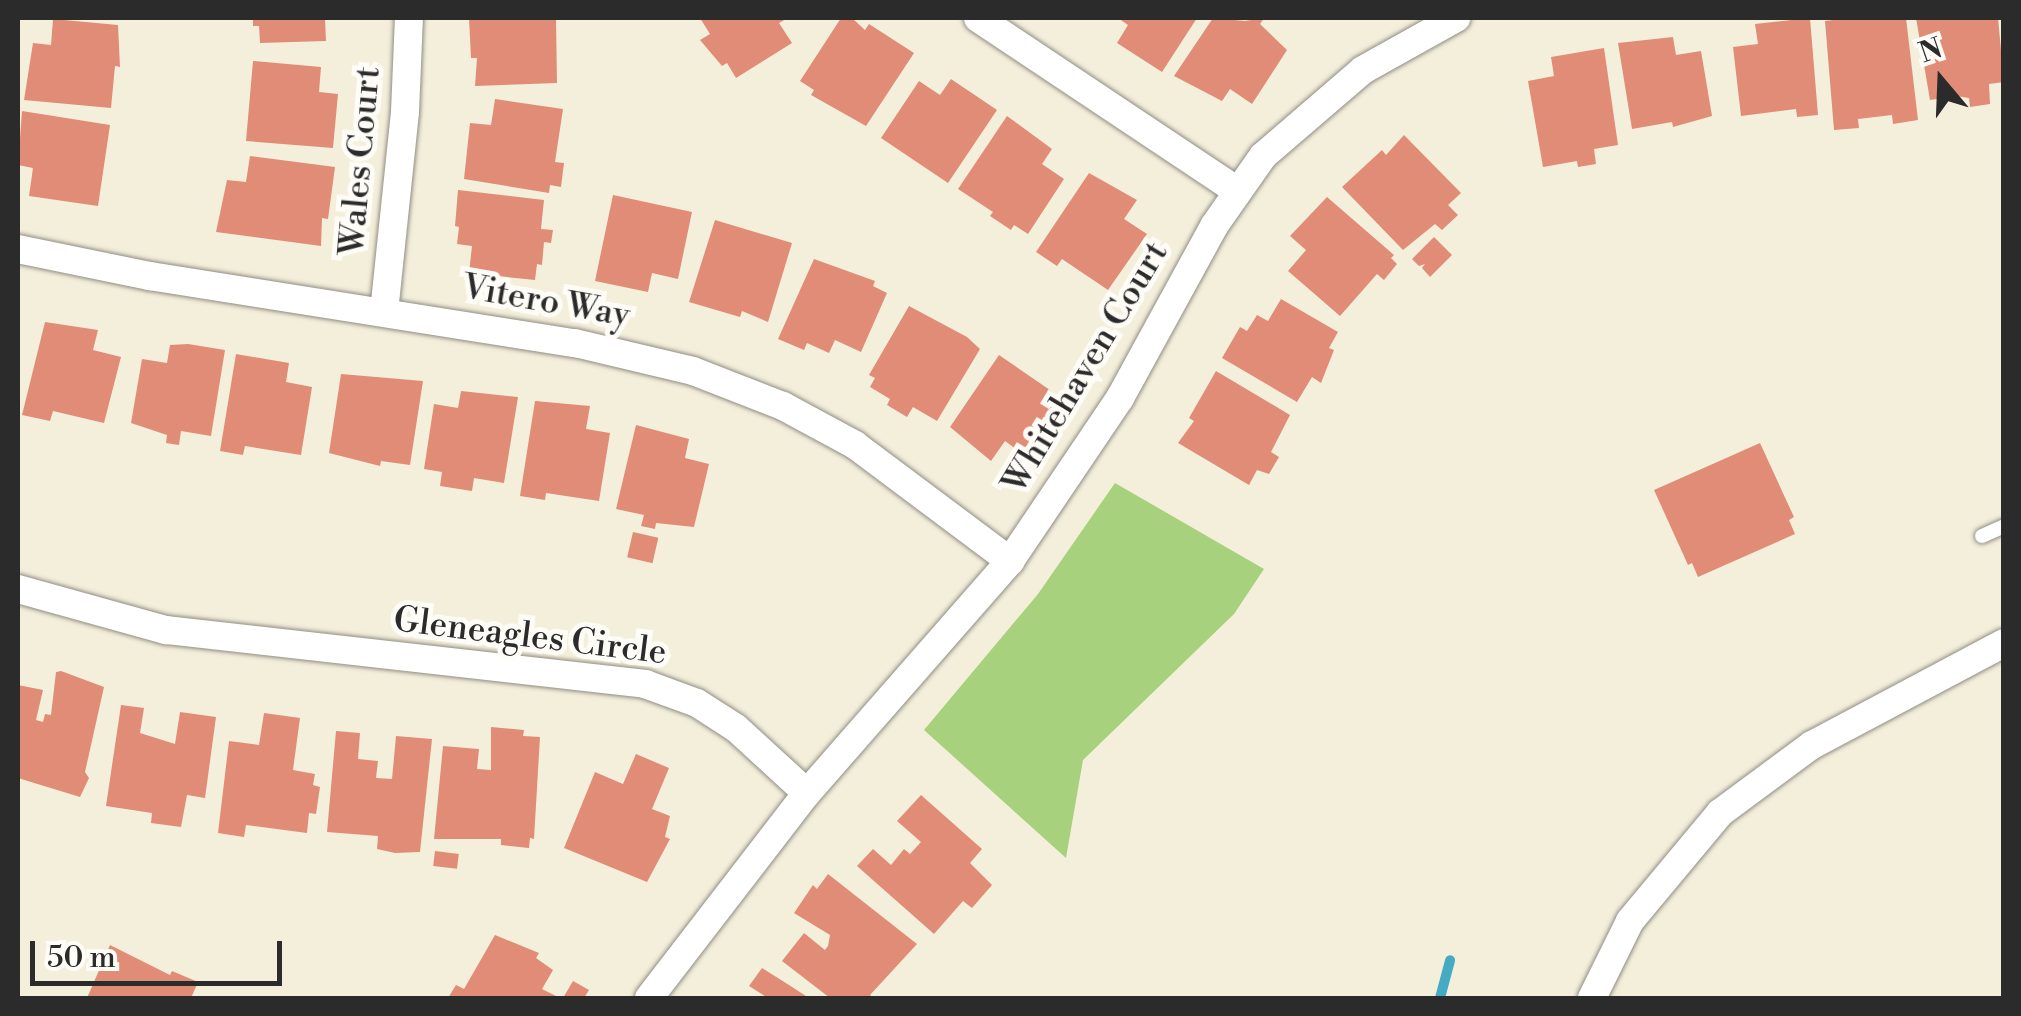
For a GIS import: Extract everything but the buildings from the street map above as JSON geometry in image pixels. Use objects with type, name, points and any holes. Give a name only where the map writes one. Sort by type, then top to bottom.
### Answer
[{"type":"street","name":"Wales Court","points":[[384,312],[405,112],[409,18]]},
{"type":"street","points":[[978,18],[1236,190]]},
{"type":"street","name":"Whitehaven Court","points":[[807,794],[1010,561],[1120,398],[1236,190],[1263,156],[1320,102],[1394,48],[1456,18]]},
{"type":"street","name":"Vitero Way","points":[[18,249],[150,276],[575,343],[654,360],[729,384],[809,418],[855,444],[1010,561]]},
{"type":"street","name":"Gleneagles Circle","points":[[18,589],[166,630],[646,684],[681,696],[717,716],[755,742],[807,794]]},
{"type":"street","points":[[1592,998],[1630,921],[1720,813],[1812,745],[2004,643]]},
{"type":"street","points":[[649,998],[807,794]]},
{"type":"lane","points":[[1982,536],[2004,526]]},
{"type":"green space","points":[[1115,483],[1264,569],[1234,614],[1083,760],[1066,858],[924,730],[1038,594]]},
{"type":"waterway","points":[[1440,998],[1450,960]]}]
